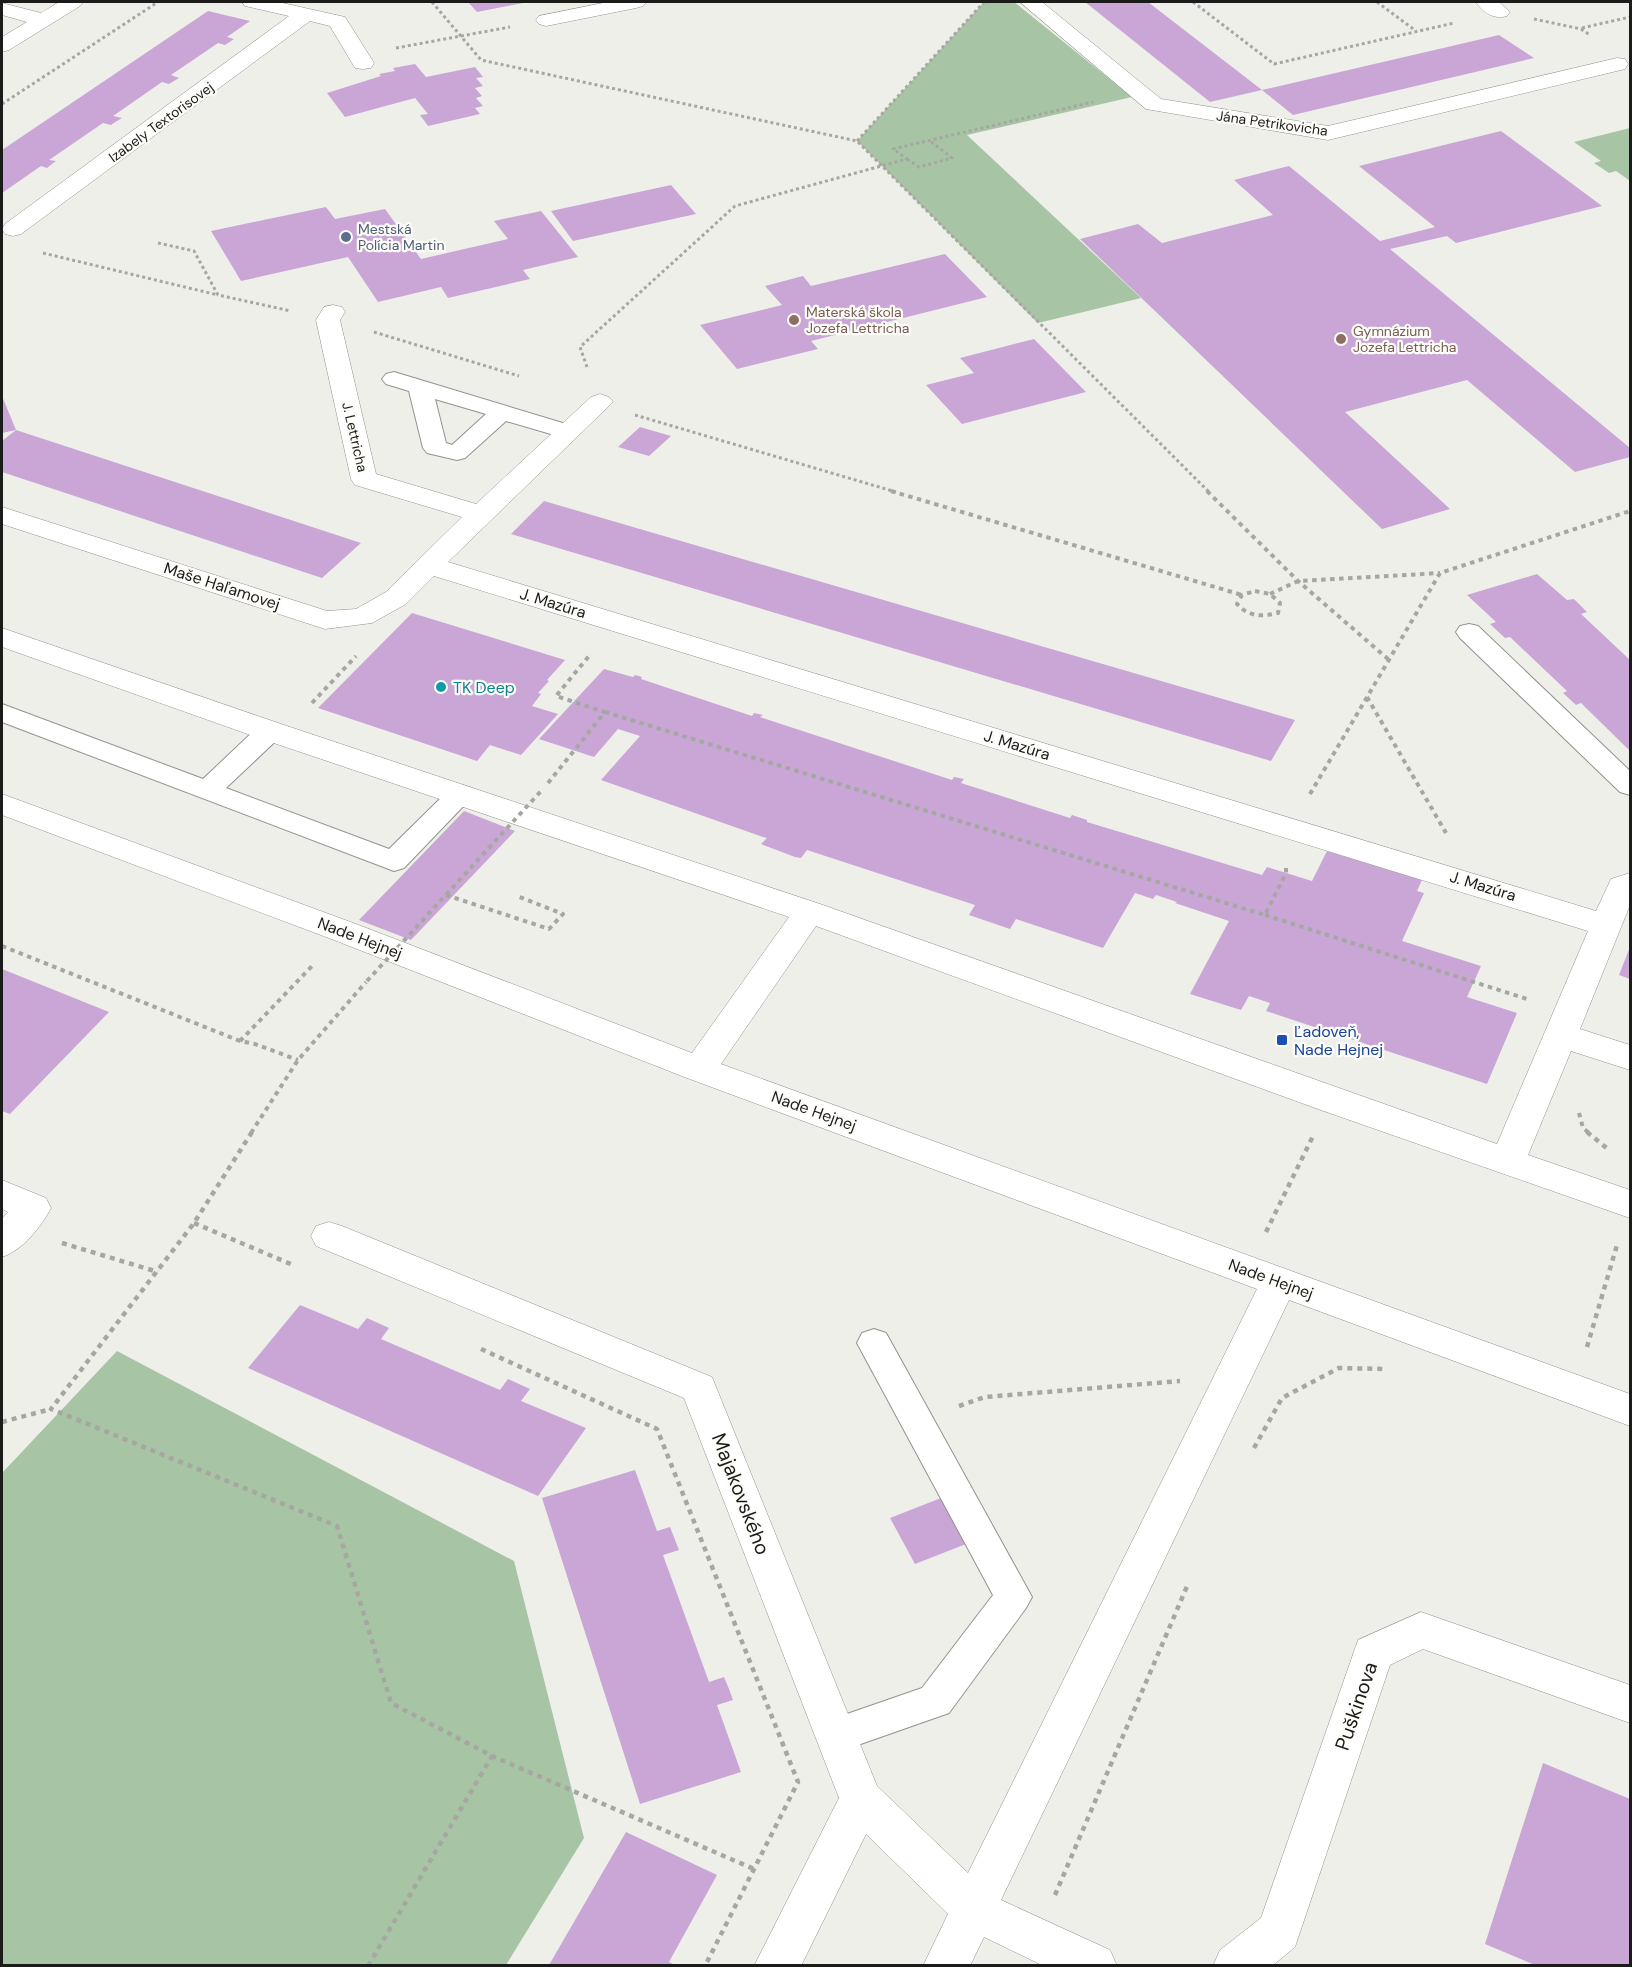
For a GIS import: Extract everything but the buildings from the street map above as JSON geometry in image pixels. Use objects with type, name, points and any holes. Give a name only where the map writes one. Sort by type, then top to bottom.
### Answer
[{"type":"street","points":[[2,46],[73,2]]},
{"type":"street","points":[[252,2],[338,21],[360,58]]},
{"type":"street","points":[[546,20],[636,2]]},
{"type":"street","name":"Jána Petrikovicha","points":[[1030,2],[1154,104],[1328,133],[1617,64]]},
{"type":"street","points":[[2,9],[44,20]]},
{"type":"street","name":"Izabely Textorisovej","points":[[14,229],[307,13]]},
{"type":"street","name":"J. Lettricha","points":[[331,316],[364,479],[481,514]]},
{"type":"street","points":[[429,565],[600,402]]},
{"type":"street","name":"Maše Haľamovej","points":[[2,515],[325,620],[362,617],[396,598],[429,565]]},
{"type":"street","name":"J. Mazúra","points":[[429,565],[1606,924]]},
{"type":"street","points":[[2,637],[270,731],[809,912],[1330,1100],[1630,1204]]},
{"type":"street","name":"Nade Hejnej","points":[[2,804],[345,932],[699,1069],[1630,1410]]},
{"type":"street","points":[[1508,1161],[1622,887],[1630,884]]},
{"type":"street","points":[[699,1069],[809,912]]},
{"type":"street","points":[[1561,1035],[1630,1058]]},
{"type":"street","points":[[2,1194],[33,1208],[8,1235]]},
{"type":"street","name":"Majakovského","points":[[329,1236],[699,1388],[861,1799]]},
{"type":"street","points":[[946,1965],[975,1910],[1235,1376],[1263,1276]]},
{"type":"street","name":"Puškinova","points":[[1236,1965],[1279,1932],[1373,1653],[1421,1630],[1630,1704]]},
{"type":"street","points":[[777,1965],[861,1799],[975,1910],[1094,1965]]},
{"type":"lane","points":[[394,379],[568,432]]},
{"type":"lane","points":[[420,387],[435,448],[457,453],[502,412]]},
{"type":"lane","points":[[1469,632],[1630,786]]},
{"type":"lane","points":[[2,713],[394,861],[460,794]]},
{"type":"lane","points":[[206,790],[270,731]]},
{"type":"lane","points":[[835,1735],[934,1701],[1013,1597],[873,1343]]},
{"type":"path","points":[[2,104],[158,2]]},
{"type":"path","points":[[432,2],[481,60],[857,141],[1298,581],[1388,659]]},
{"type":"path","points":[[857,141],[984,2]]},
{"type":"path","points":[[1192,2],[1274,64],[1416,31],[1493,7],[1581,28],[1629,62],[1617,64]]},
{"type":"path","points":[[1377,2],[1416,31]]},
{"type":"path","points":[[1581,28],[1630,17]]},
{"type":"path","points":[[360,58],[546,20]]},
{"type":"path","points":[[929,140],[952,158],[919,167],[893,149],[929,140],[1138,92]]},
{"type":"path","points":[[907,159],[735,206],[580,347],[600,402],[626,412],[1242,595],[1255,591],[1270,594],[1280,603],[1278,613],[1263,617],[1246,614],[1237,604],[1242,595]]},
{"type":"path","points":[[158,243],[194,251],[218,295]]},
{"type":"path","points":[[36,251],[218,295],[331,316],[521,376]]},
{"type":"path","points":[[1270,594],[1298,581],[1440,573]]},
{"type":"path","points":[[580,653],[591,656],[556,696],[1265,915],[1537,1002]]},
{"type":"path","points":[[310,704],[358,654]]},
{"type":"path","points":[[1367,697],[1475,883]]},
{"type":"path","points":[[51,1409],[194,1223],[298,1060],[542,790],[605,712]]},
{"type":"path","points":[[1265,915],[1286,873]]},
{"type":"path","points":[[446,895],[549,929],[563,914],[517,896]]},
{"type":"path","points":[[240,1041],[345,932]]},
{"type":"path","points":[[2,946],[240,1041],[255,1044],[298,1060]]},
{"type":"path","points":[[1597,1047],[1576,1106],[1583,1128],[1615,1154]]},
{"type":"path","points":[[1263,1276],[1330,1100]]},
{"type":"path","points":[[1574,1389],[1630,1204]]},
{"type":"path","points":[[194,1223],[296,1266]]},
{"type":"path","points":[[8,1235],[158,1272]]},
{"type":"path","points":[[476,1347],[657,1429],[798,1782],[705,1965]]},
{"type":"path","points":[[1248,1458],[1282,1398],[1339,1368],[1394,1369]]},
{"type":"path","points":[[916,1420],[985,1397],[1235,1376]]},
{"type":"path","points":[[2,1422],[51,1409],[337,1526],[391,1702],[492,1756],[754,1869]]},
{"type":"path","points":[[1037,1938],[1192,1575]]},
{"type":"path","points":[[368,1965],[492,1756]]},
{"type":"green space","points":[[984,2],[1014,2],[1132,97],[967,135],[1141,298],[1038,323],[857,141]]},
{"type":"green space","points":[[1630,128],[1630,181],[1616,171],[1609,173],[1594,163],[1601,161],[1574,142]]},
{"type":"green space","points":[[117,1351],[514,1561],[584,1838],[506,1965],[2,1965],[2,1473]]},
{"type":"place","name":"Mestská Polícia Martin","points":[[346,237]]},
{"type":"place","name":"Materská škola Jozefa Lettricha","points":[[794,320]]},
{"type":"place","name":"Gymnázium Jozefa Lettricha","points":[[1341,339]]},
{"type":"place","name":"TK Deep","points":[[441,687]]},
{"type":"place","name":"Ľadoveň, Nade Hejnej","points":[[1282,1040]]}]
